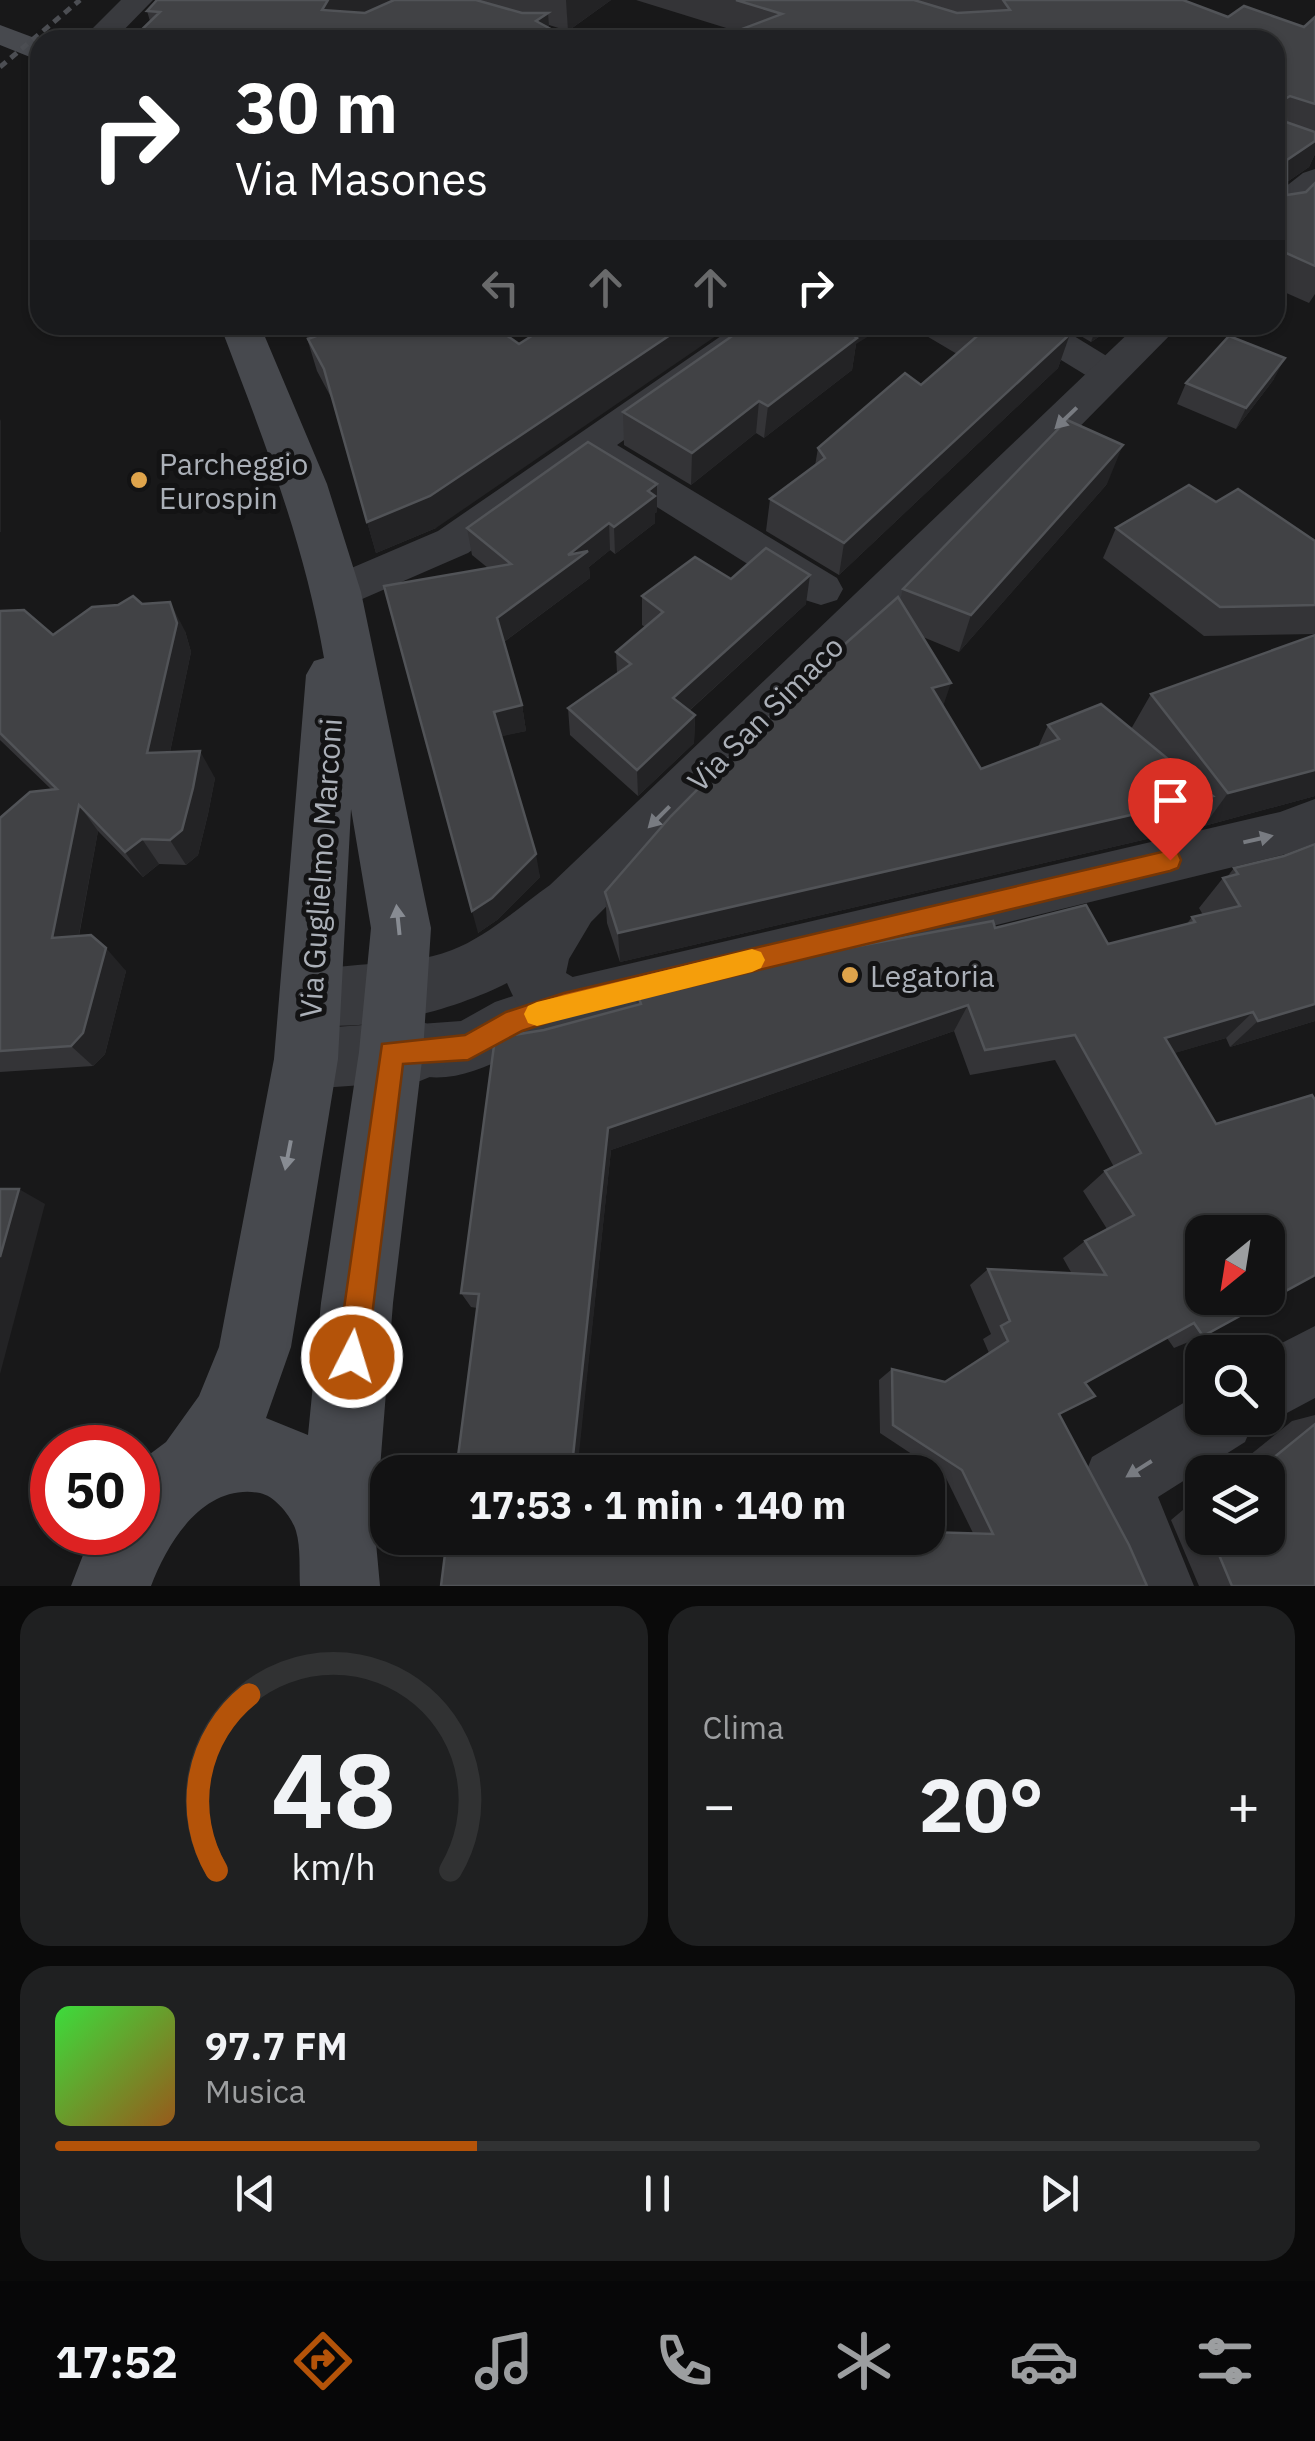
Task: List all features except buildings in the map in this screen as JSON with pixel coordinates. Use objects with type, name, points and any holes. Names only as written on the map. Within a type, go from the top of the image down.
[{"type":"main road","name":"Via Guglielmo Marconi","points":[[244,335],[304,484],[338,592],[401,928],[402,1032]]},
{"type":"main road","name":"Via Guglielmo Marconi","points":[[309,1028],[338,592]]},
{"type":"main road","points":[[194,1468],[227,1420],[255,1347],[309,1028]]},
{"type":"main road","points":[[339,1557],[357,1304],[402,1032]]},
{"type":"main road","points":[[160,1496],[194,1468],[224,1456],[254,1453],[282,1458],[306,1474],[326,1497],[339,1557]]},
{"type":"main road","points":[[111,1586],[123,1555]]},
{"type":"street","points":[[106,30],[138,0]]},
{"type":"street","points":[[1285,200],[1313,162]]},
{"type":"street","points":[[338,592],[452,542],[747,335]]},
{"type":"street","points":[[1046,335],[1110,374]]},
{"type":"street","name":"Via San Simaco","points":[[402,1032],[572,903],[1150,335]]},
{"type":"street","points":[[589,446],[821,589]]},
{"type":"street","points":[[402,1032],[468,1048],[516,1020],[564,1005],[1286,832],[1315,820]]},
{"type":"street","points":[[564,1005],[542,992],[535,977],[540,956],[572,903]]},
{"type":"street","name":"Via Guglielmo Marconi","points":[[309,1028],[402,1032]]},
{"type":"street","points":[[1285,1379],[1315,1360]]},
{"type":"street","points":[[1157,1586],[1117,1482],[1194,1435]]},
{"type":"railway","points":[[44,30],[80,0]]},
{"type":"railway","points":[[0,67],[30,42]]},
{"type":"slow traffic","points":[[537,1014],[752,960]]},
{"type":"place","name":"Parcheggio Eurospin","points":[[139,480]]},
{"type":"place","name":"Legatoria","points":[[850,975]]},
{"type":"route","points":[[352,1357],[391,1052],[468,1048],[516,1020],[564,1005],[1170,860]]}]
